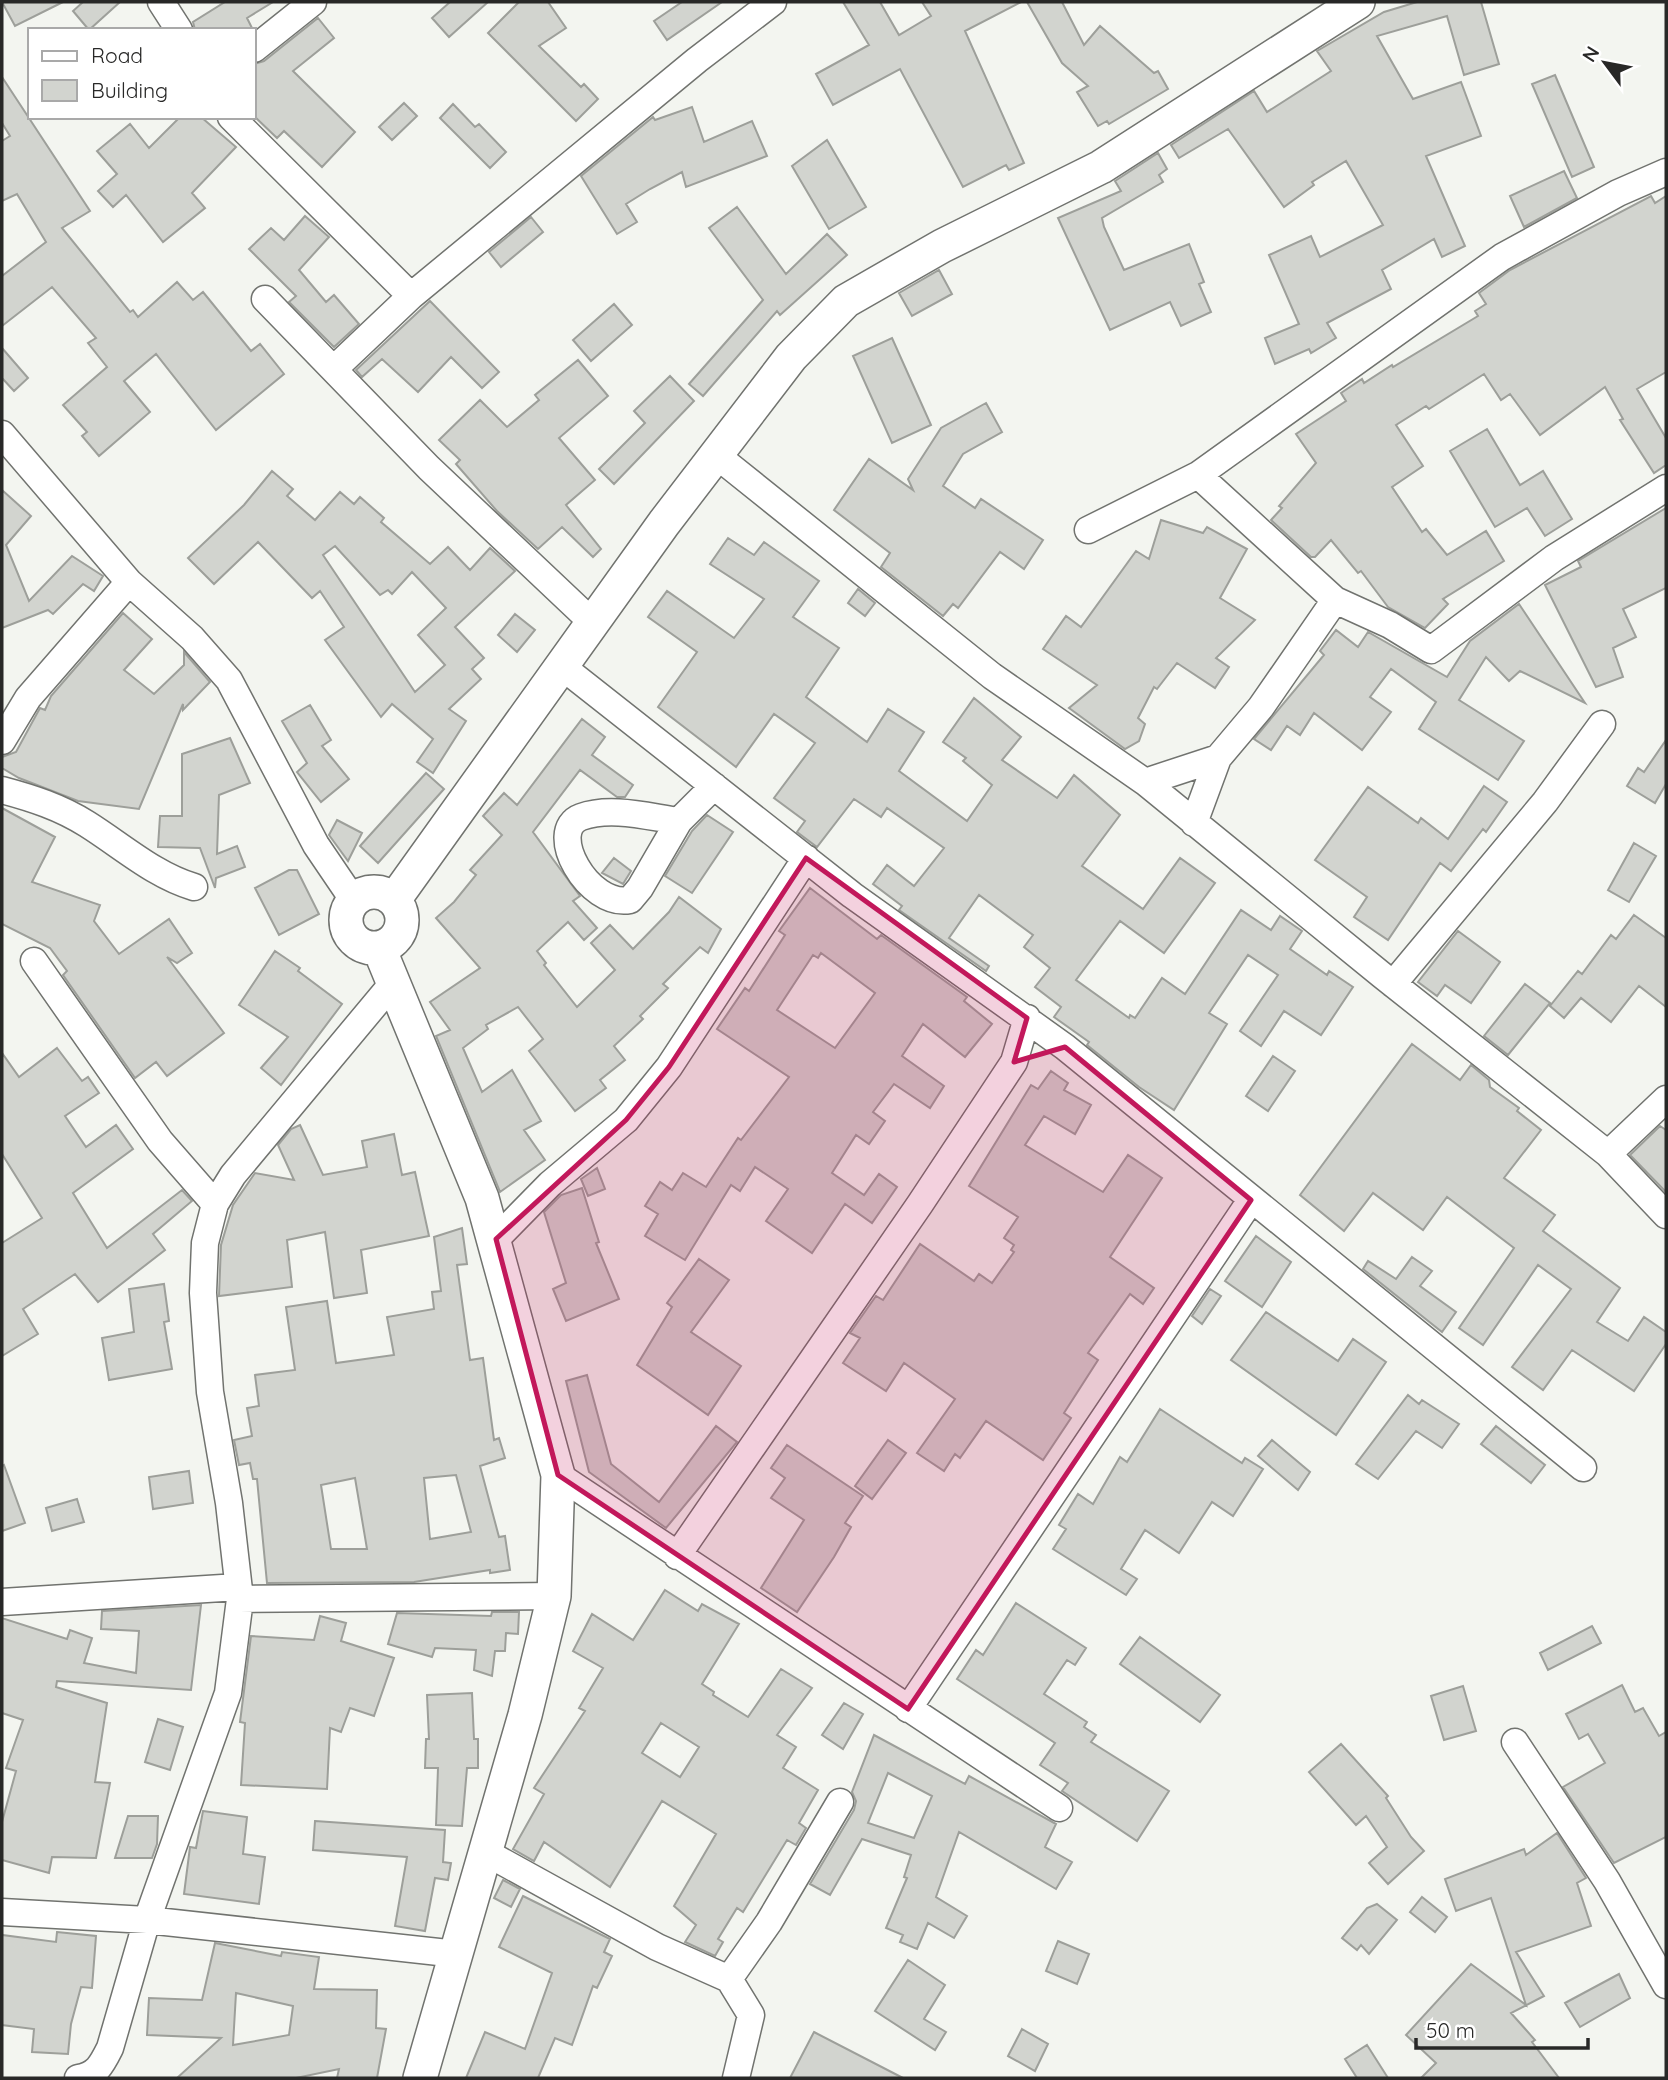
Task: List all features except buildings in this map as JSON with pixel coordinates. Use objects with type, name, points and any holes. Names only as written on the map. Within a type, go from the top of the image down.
[{"type":"street","points":[[161,2],[178,28]]},
{"type":"street","points":[[256,47],[313,2]]},
{"type":"street","points":[[334,369],[411,296],[697,60],[773,2]]},
{"type":"street","points":[[394,900],[560,665],[716,455],[791,357],[845,301],[942,246],[1101,167],[1355,2]]},
{"type":"street","points":[[233,119],[411,296]]},
{"type":"street","points":[[1088,530],[1198,475],[1502,257],[1618,193],[1666,172]]},
{"type":"street","points":[[265,299],[429,468],[592,622]]},
{"type":"street","points":[[2,434],[129,582],[199,645],[229,680],[316,845],[354,901]]},
{"type":"street","points":[[716,455],[992,676],[1145,782],[1393,984],[1608,1154],[1666,1215]]},
{"type":"street","points":[[1198,475],[1335,600],[1390,625],[1426,649],[1436,649],[1554,558],[1666,488]]},
{"type":"street","points":[[2,741],[28,698],[129,582]]},
{"type":"street","points":[[1194,823],[1218,758],[1261,707],[1335,600]]},
{"type":"street","points":[[560,665],[852,895],[1065,1047],[1583,1468]]},
{"type":"street","points":[[1393,984],[1545,802],[1602,724]]},
{"type":"street","points":[[1145,782],[1218,758]]},
{"type":"street","points":[[679,821],[714,786]]},
{"type":"street","points":[[2,790],[52,805],[85,822],[162,874],[194,887]]},
{"type":"street","points":[[496,1239],[550,1184],[626,1120],[669,1068],[806,858]]},
{"type":"street","points":[[374,892],[394,900],[401,910],[403,923],[399,934],[390,944],[367,948],[349,934],[348,911],[354,901],[374,892]]},
{"type":"street","points":[[379,948],[482,1198],[496,1239],[558,1475],[554,1596],[525,1715],[420,2078]]},
{"type":"street","points":[[34,961],[160,1141],[215,1204]]},
{"type":"street","points":[[78,2078],[89,2076],[100,2067],[110,2048],[147,1920],[228,1693],[239,1593],[229,1503],[209,1392],[203,1293],[205,1243],[215,1204],[233,1175],[393,983]]},
{"type":"street","points":[[677,1556],[912,1216],[1014,1062],[1027,1018]]},
{"type":"street","points":[[1014,1062],[1065,1047]]},
{"type":"street","points":[[1608,1154],[1666,1099]]},
{"type":"street","points":[[908,1709],[1251,1200]]},
{"type":"street","points":[[558,1475],[1059,1808]]},
{"type":"street","points":[[2,1602],[239,1593],[554,1596]]},
{"type":"street","points":[[1515,1742],[1607,1881],[1666,1986]]},
{"type":"street","points":[[729,1979],[769,1922],[840,1802]]},
{"type":"street","points":[[485,1852],[657,1947],[729,1979],[751,2015],[736,2078]]},
{"type":"street","points":[[2,1912],[147,1920],[457,1954]]},
{"type":"highlighted area","points":[[806,858],[1027,1018],[1014,1062],[1065,1047],[1251,1200],[908,1709],[558,1475],[496,1239],[626,1120],[669,1067]]}]
